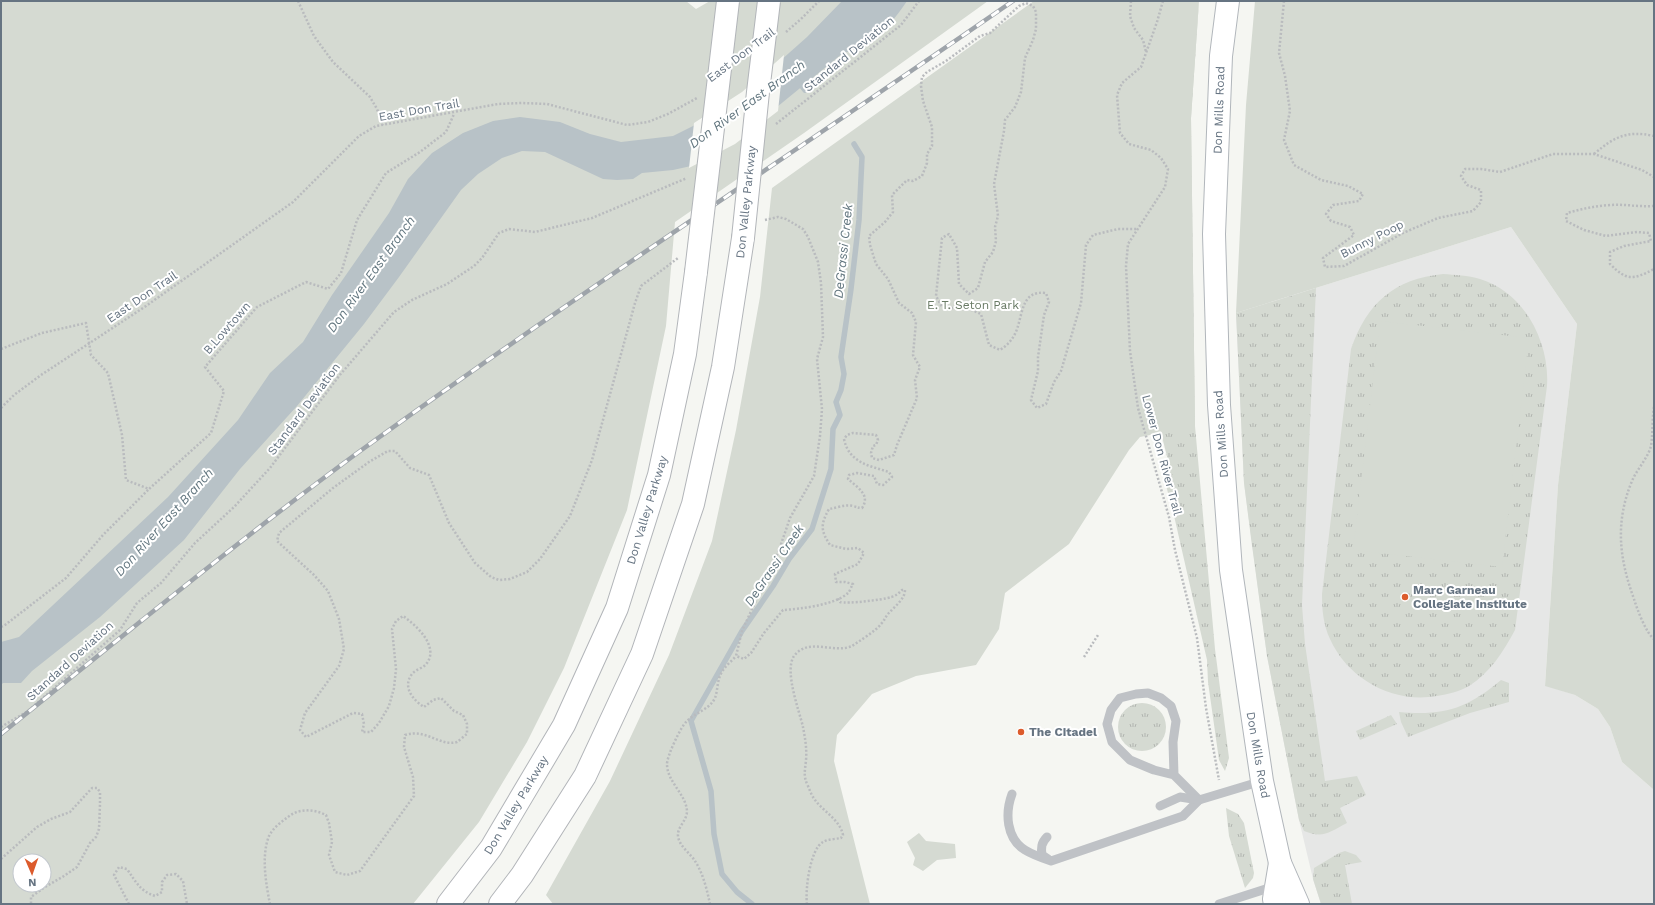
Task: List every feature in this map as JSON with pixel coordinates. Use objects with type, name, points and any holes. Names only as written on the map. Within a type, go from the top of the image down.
[{"type":"main road","name":"Don Valley Parkway","points":[[448,904],[491,848],[564,725],[617,608],[659,475],[685,354],[728,1]]},
{"type":"main road","name":"Don Valley Parkway","points":[[500,904],[522,875],[585,776],[642,654],[693,504],[723,367],[743,238],[769,1]]},
{"type":"main road","name":"Don Mills Road","points":[[1228,1],[1222,56],[1214,234],[1219,405],[1230,570],[1262,781],[1280,863],[1298,904]]},
{"type":"main road","name":"Don Mills Road","points":[[1276,895],[1280,863]]},
{"type":"lane","points":[[1174,775],[1173,742],[1176,721],[1171,706],[1161,698],[1148,693],[1120,698],[1111,710],[1107,724],[1112,742],[1130,760],[1154,770],[1174,775],[1199,800]]},
{"type":"lane","points":[[1160,806],[1180,797],[1199,800],[1262,781]]},
{"type":"lane","points":[[1012,794],[1008,803],[1007,816],[1009,829],[1015,842],[1024,850],[1051,861],[1183,816],[1199,800]]},
{"type":"lane","points":[[1047,837],[1042,843],[1042,855],[1051,861]]},
{"type":"lane","points":[[1219,904],[1276,895]]},
{"type":"path","points":[[298,1],[314,36],[333,62],[370,97],[377,109],[383,125]]},
{"type":"path","name":"East Don Trail","points":[[783,34],[820,1]]},
{"type":"path","name":"Standard Deviation","points":[[786,115],[901,25],[919,1]]},
{"type":"path","points":[[1131,1],[1130,16],[1134,28],[1143,40],[1146,52]]},
{"type":"path","name":"Lower Don River Trail","points":[[1163,1],[1141,67],[1122,83],[1117,95],[1120,134],[1129,144],[1151,150],[1161,158],[1168,169],[1165,187],[1128,244],[1126,266],[1130,351],[1138,408],[1169,517],[1175,550],[1197,638],[1206,708],[1221,793]]},
{"type":"path","name":"Bunny Poop","points":[[1284,1],[1279,53],[1285,76],[1290,111],[1284,140],[1294,165],[1321,180],[1348,186],[1363,194],[1359,201],[1333,205],[1326,214],[1331,221],[1350,228],[1354,235],[1324,258],[1325,267],[1344,266],[1403,233],[1438,218],[1473,211],[1481,202],[1481,190],[1467,185],[1461,176],[1465,169],[1481,169],[1500,172],[1554,154],[1594,154],[1642,170],[1654,177]]},
{"type":"path","name":"East Don Trail","points":[[1,408],[14,395],[41,375],[146,306],[294,202],[359,136],[376,126],[498,104],[522,103],[547,104],[627,125],[648,122],[668,114],[702,95]]},
{"type":"path","name":"B.Lowtown","points":[[149,489],[211,433],[224,391],[205,367],[257,307],[306,282],[328,289],[341,273],[357,220],[386,173],[420,152],[446,132],[454,113]]},
{"type":"path","points":[[1594,154],[1609,141],[1624,135],[1646,134],[1654,136]]},
{"type":"path","name":"Standard Deviation","points":[[1,727],[28,711],[120,630],[137,603],[161,583],[195,543],[234,507],[270,468],[339,376],[394,312],[412,300],[447,284],[474,266],[482,258],[499,234],[509,229],[535,232],[592,218],[668,185]]},
{"type":"path","points":[[1654,206],[1639,207],[1611,205],[1585,208],[1567,213],[1566,221],[1584,230],[1606,236],[1637,232],[1649,233],[1651,241],[1624,246],[1610,252],[1610,264],[1621,276],[1638,277],[1654,269]]},
{"type":"path","points":[[1,349],[42,334],[86,323],[91,355],[108,373],[122,434],[126,480],[149,489],[103,535],[66,578],[1,627]]},
{"type":"path","points":[[1654,406],[1650,447],[1634,477],[1625,499],[1621,528],[1621,547],[1626,579],[1636,606],[1654,639]]},
{"type":"path","points":[[807,904],[806,893],[809,872],[816,849],[823,842],[842,838],[843,835],[839,824],[815,800],[807,785],[804,772],[806,761],[806,743],[791,678],[790,667],[793,657],[799,650],[813,647],[840,648],[852,646],[881,624],[886,616],[902,599],[905,590],[902,590],[897,595],[890,598],[842,603],[838,598]]},
{"type":"path","points":[[1084,657],[1098,635]]},
{"type":"path","points":[[710,904],[707,890],[696,862],[684,849],[678,836],[679,829],[686,819],[687,810],[683,798],[670,776],[667,765],[671,750],[686,721],[708,708],[715,698],[722,672],[736,656]]},
{"type":"path","points":[[1,859],[38,827],[51,819],[70,812],[92,788],[97,788],[100,792],[98,829],[96,837],[90,843],[77,867],[31,898],[31,904]]},
{"type":"path","points":[[129,904],[114,875],[119,867],[127,869],[146,893],[155,896],[162,892],[162,882],[167,875],[176,874],[183,881],[187,904]]},
{"type":"shaded area","name":"Marc Garneau Collegiate Institute","points":[[1511,227],[1577,324],[1558,485],[1545,685],[1575,695],[1598,709],[1610,727],[1622,762],[1654,790],[1654,904],[1321,904],[1313,879],[1299,820],[1267,656],[1244,483],[1236,313]]},
{"type":"green space","points":[[1,1],[686,1],[696,9],[710,1],[988,1],[804,133],[675,222],[666,326],[627,510],[564,668],[527,742],[479,822],[413,904],[1,904]]},
{"type":"green space","name":"E. T. Seton Park","points":[[1034,1],[1199,1],[1191,118],[1195,426],[1140,437],[1129,450],[1069,544],[1005,593],[999,629],[976,665],[916,676],[872,694],[837,735],[834,761],[870,904],[553,904],[546,895],[610,781],[669,655],[712,541],[736,430],[760,297],[772,188]]},
{"type":"green space","points":[[1199,1],[1191,118],[1195,426],[1215,649],[1229,758],[1225,771],[1219,760],[1208,682],[1207,660],[1160,462],[1168,460],[1161,433],[1158,433]]},
{"type":"green space","points":[[1255,1],[1654,1],[1654,790],[1622,762],[1610,727],[1598,709],[1575,695],[1545,686],[1558,485],[1577,324],[1511,227],[1236,313],[1246,105]]},
{"type":"green space","points":[[1443,274],[1462,275],[1480,279],[1496,286],[1509,295],[1521,307],[1539,336],[1547,369],[1547,386],[1515,630],[1506,646],[1490,668],[1477,681],[1469,686],[1437,696],[1404,696],[1374,686],[1360,677],[1348,666],[1338,653],[1326,628],[1323,616],[1322,594],[1351,349],[1365,319],[1374,306],[1385,296],[1410,281]]},
{"type":"green space","points":[[1316,288],[1302,605],[1305,644],[1325,781],[1357,776],[1366,795],[1340,808],[1347,823],[1331,832],[1322,834],[1304,831],[1299,820],[1267,656],[1244,483],[1236,313]]},
{"type":"green space","points":[[1380,321],[1529,338],[1502,567],[1353,550]]},
{"type":"green space","points":[[1501,680],[1509,683],[1509,702],[1470,713],[1408,737],[1401,722],[1399,712],[1429,713],[1454,708],[1477,698]]},
{"type":"green space","points":[[1137,703],[1147,703],[1159,710],[1166,722],[1166,732],[1159,744],[1147,751],[1137,751],[1129,747],[1122,740],[1118,732],[1118,722],[1122,714],[1129,707]]},
{"type":"green space","points":[[1391,715],[1397,724],[1360,740],[1356,731]]},
{"type":"green space","points":[[1226,808],[1238,814],[1244,823],[1254,873],[1253,878],[1245,888],[1229,836]]},
{"type":"green space","points":[[919,833],[926,841],[955,844],[956,858],[937,860],[923,871],[913,865],[915,858],[907,842]]},
{"type":"green space","points":[[1345,851],[1356,855],[1362,862],[1345,865],[1352,904],[1321,904],[1313,879],[1314,868]]},
{"type":"water","name":"Don River East Branch","points":[[842,1],[907,1],[888,26],[872,40],[863,46],[843,53],[734,142],[691,166],[673,170],[642,173],[633,179],[603,179],[545,152],[522,151],[502,158],[478,174],[461,190],[364,324],[297,406],[240,469],[184,540],[100,617],[32,671],[21,683],[3,683],[1,685],[1,642],[19,637],[168,497],[238,420],[270,373],[303,342],[332,295],[389,213],[408,179],[432,153],[463,133],[493,121],[520,117],[560,122],[590,134],[621,142],[673,136],[693,126],[743,94],[807,37]]},
{"type":"pier","points":[[784,55],[778,111],[735,144],[689,168],[694,123],[742,92]]},
{"type":"waterway","name":"DeGrassi Creek","points":[[798,81],[805,90]]},
{"type":"waterway","name":"DeGrassi Creek","points":[[752,904],[737,892],[722,874],[714,834],[711,791],[691,721],[742,631],[773,586],[789,559],[812,529],[831,469],[833,429],[840,415],[836,402],[841,390],[844,374],[841,357],[859,220],[862,157],[854,144]]},
{"type":"railway","points":[[1,734],[221,557],[356,454],[601,282],[1013,1]]},
{"type":"place","name":"Marc Garneau Collegiate Institute","points":[[1405,597]]},
{"type":"place","name":"The Citadel","points":[[1021,732]]}]
